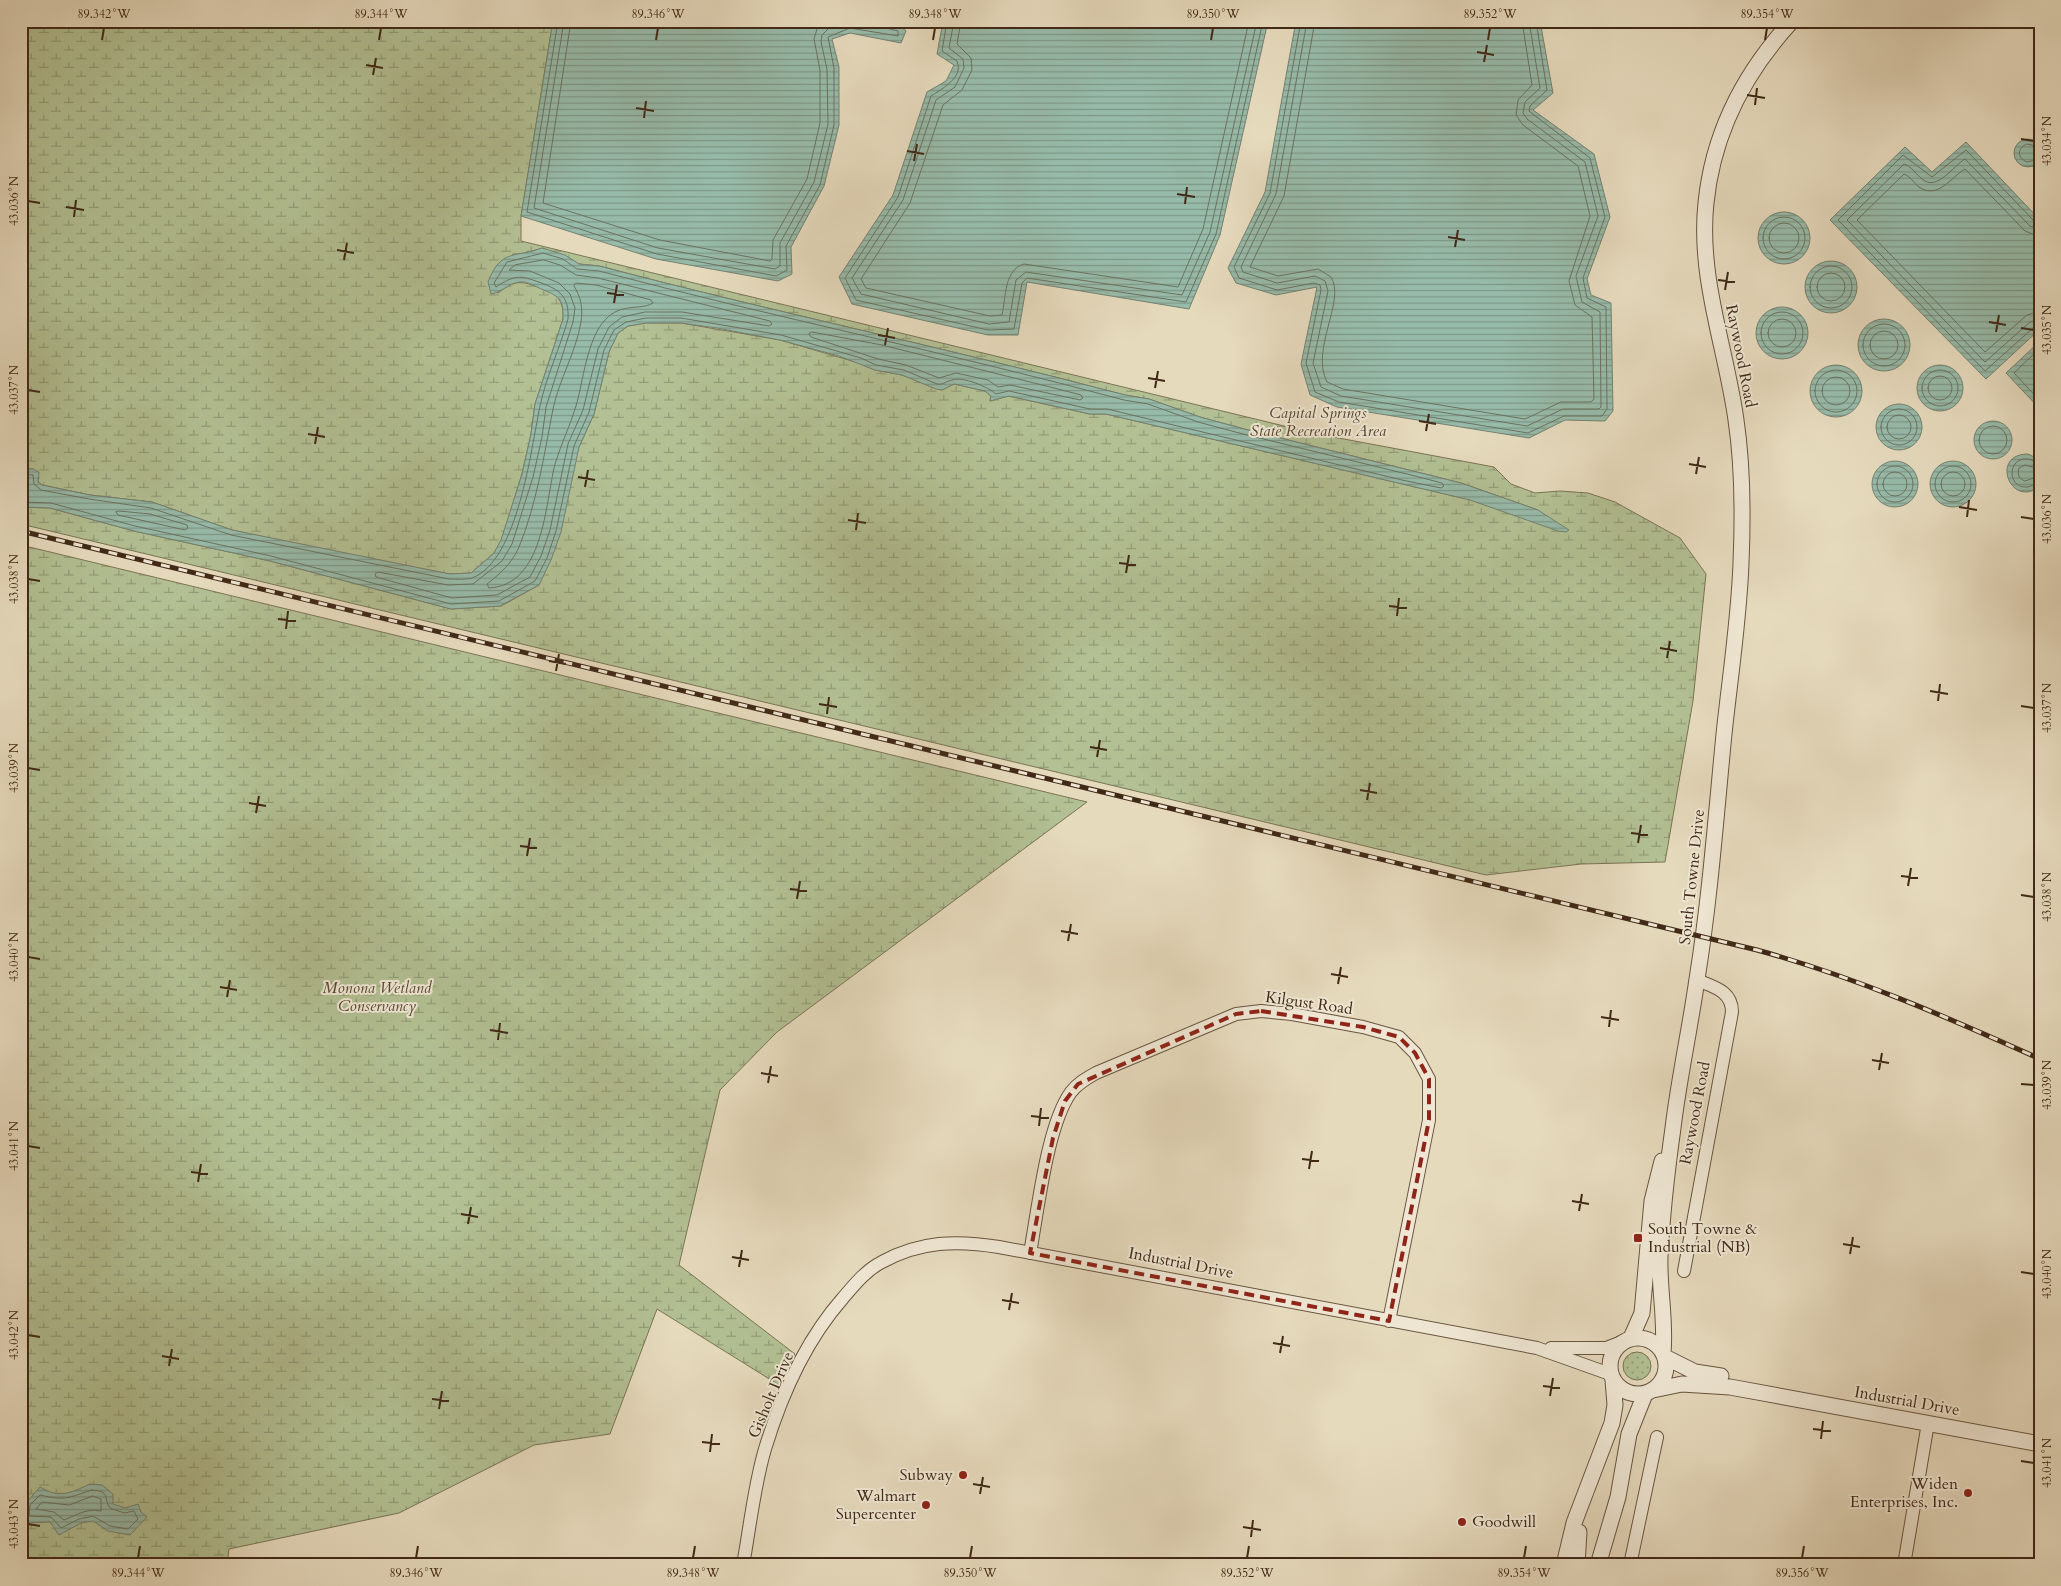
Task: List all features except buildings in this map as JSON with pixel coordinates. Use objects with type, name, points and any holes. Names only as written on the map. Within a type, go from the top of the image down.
[{"type":"street","name":"Raywood Road","points":[[1734,631],[1741,564],[1742,472],[1736,419],[1708,277],[1705,205],[1711,164],[1736,97],[1770,45],[1792,21]]},
{"type":"street","name":"South Towne Drive","points":[[1664,1355],[1660,1259],[1673,1125],[1697,980],[1709,888],[1734,631]]},
{"type":"street","name":"Raywood Road","points":[[1684,1271],[1732,1012],[1730,997],[1724,991],[1697,980]]},
{"type":"street","name":"Kilgust Road","points":[[1030,1253],[1053,1138],[1065,1101],[1078,1084],[1096,1073],[1236,1014],[1261,1011],[1292,1014],[1363,1027],[1399,1037],[1415,1053],[1429,1078],[1429,1120],[1389,1321]]},
{"type":"street","name":"South Towne Drive","points":[[1628,1340],[1642,1313],[1652,1201],[1673,1125]]},
{"type":"street","name":"Industrial Drive","points":[[837,1305],[860,1278],[880,1263],[920,1246],[945,1242],[968,1242],[1537,1348],[1606,1348],[1628,1340]]},
{"type":"street","name":"Gisholt Drive","points":[[743,1565],[765,1450],[779,1411],[819,1328],[837,1305]]},
{"type":"street","points":[[1564,1565],[1579,1508],[1612,1423],[1615,1405],[1610,1358],[1618,1345],[1628,1340],[1648,1340],[1655,1344],[1664,1355],[1666,1372],[1663,1379],[1649,1392],[1629,1434],[1616,1505],[1598,1565]]},
{"type":"street","name":"Industrial Drive","points":[[1537,1348],[1611,1377]]},
{"type":"street","name":"Industrial Drive","points":[[1664,1355],[1695,1372],[1748,1382],[1768,1394]]},
{"type":"street","points":[[1611,1377],[1626,1392],[1649,1392]]},
{"type":"street","name":"Industrial Drive","points":[[1649,1392],[1682,1384],[1705,1383],[1928,1422],[2040,1444]]},
{"type":"street","points":[[1904,1565],[1928,1422]]},
{"type":"street","points":[[1630,1565],[1657,1437]]},
{"type":"street","points":[[1577,1565],[1579,1508]]},
{"type":"highlighted area","points":[[1261,1011],[1363,1027],[1399,1037],[1415,1053],[1429,1079],[1429,1120],[1389,1321],[1030,1253],[1053,1138],[1065,1101],[1078,1084],[1236,1014]]},
{"type":"green space","points":[[21,21],[553,21],[521,216],[521,241],[1317,434],[1494,467],[1511,484],[1535,493],[1560,491],[1588,493],[1615,502],[1680,538],[1706,574],[1693,701],[1665,862],[1581,864],[1486,875],[21,524],[21,507],[50,508],[134,531],[270,561],[451,609],[501,606],[539,585],[579,447],[594,414],[609,352],[618,333],[628,326],[646,323],[681,323],[780,340],[859,363],[875,370],[902,375],[942,390],[954,384],[985,391],[991,396],[990,401],[1008,396],[1090,414],[1106,414],[1471,500],[1513,514],[1538,510],[1461,483],[1244,429],[1200,417],[1149,399],[1125,395],[599,266],[579,264],[543,248],[521,254],[513,254],[498,293],[514,283],[528,284],[547,290],[559,299],[563,319],[535,404],[531,434],[522,474],[502,540],[494,553],[471,573],[450,574],[351,556],[232,530],[152,502],[90,495],[42,485],[38,482],[39,477],[33,469],[21,469]]},
{"type":"green space","name":"Monona Wetland Conservancy","points":[[21,545],[1087,802],[777,1032],[720,1090],[679,1265],[795,1354],[779,1385],[657,1309],[610,1434],[534,1445],[399,1513],[229,1549],[227,1565],[21,1565]]},
{"type":"green space","points":[[1637,1352],[1647,1356],[1651,1366],[1647,1376],[1637,1380],[1627,1376],[1623,1366],[1627,1356]]},
{"type":"water","points":[[553,21],[878,21],[900,26],[906,31],[901,43],[850,33],[832,39],[839,67],[839,125],[824,186],[791,247],[792,274],[778,281],[656,259],[521,216]]},
{"type":"water","points":[[943,21],[1268,21],[1220,235],[1189,309],[1027,282],[1018,335],[988,335],[852,304],[839,277],[893,195],[927,92],[946,81],[954,65],[937,54]]},
{"type":"water","points":[[1296,21],[1540,21],[1553,93],[1533,110],[1594,154],[1610,217],[1587,279],[1591,295],[1611,303],[1613,411],[1605,421],[1565,420],[1529,438],[1337,407],[1310,395],[1301,364],[1317,287],[1276,295],[1236,283],[1228,268],[1265,192]]},
{"type":"water","points":[[2028,139],[2038,143],[2042,153],[2038,163],[2028,167],[2018,163],[2014,153],[2018,143]]},
{"type":"water","points":[[1966,142],[2040,220],[2040,329],[1986,379],[1830,220],[1905,147],[1932,172]]},
{"type":"water","points":[[1784,212],[1794,214],[1802,220],[1808,228],[1810,238],[1808,248],[1802,256],[1794,262],[1784,264],[1774,262],[1766,256],[1760,248],[1758,238],[1760,228],[1766,220],[1774,214]]},
{"type":"water","points":[[542,248],[565,255],[579,264],[599,266],[1125,395],[1149,399],[1200,417],[1244,429],[1461,483],[1538,510],[1569,530],[1566,532],[1558,531],[1470,500],[1106,414],[1090,414],[1009,396],[990,401],[991,396],[985,391],[954,384],[942,390],[936,389],[902,375],[875,370],[839,356],[780,340],[681,323],[646,323],[628,326],[618,333],[609,352],[594,414],[579,447],[561,532],[551,560],[539,585],[500,606],[451,609],[270,561],[134,531],[50,508],[21,507],[21,469],[33,469],[39,472],[38,482],[42,485],[90,495],[152,502],[232,530],[450,574],[471,573],[494,553],[501,540],[522,474],[531,434],[535,404],[563,319],[562,305],[558,297],[549,292],[522,282],[515,283],[491,294],[488,282],[493,271],[504,259]]},
{"type":"water","points":[[1831,261],[1841,263],[1849,269],[1855,277],[1857,287],[1855,297],[1849,305],[1841,311],[1831,313],[1821,311],[1813,305],[1807,297],[1805,287],[1807,277],[1813,269],[1821,263]]},
{"type":"water","points":[[1782,307],[1792,309],[1800,315],[1806,323],[1808,333],[1806,343],[1800,351],[1792,357],[1782,359],[1772,357],[1764,351],[1758,343],[1756,333],[1758,323],[1764,315],[1772,309]]},
{"type":"water","points":[[1884,319],[1894,321],[1902,327],[1908,335],[1910,345],[1908,355],[1902,363],[1894,369],[1884,371],[1874,369],[1866,363],[1860,355],[1858,345],[1860,335],[1866,327],[1874,321]]},
{"type":"water","points":[[2040,341],[2040,409],[2006,373]]},
{"type":"water","points":[[1836,365],[1846,367],[1854,373],[1860,381],[1862,391],[1860,401],[1854,409],[1846,415],[1836,417],[1826,415],[1818,409],[1812,401],[1810,391],[1812,381],[1818,373],[1826,367]]},
{"type":"water","points":[[1935,365],[1945,365],[1959,375],[1963,388],[1959,401],[1953,407],[1945,411],[1935,411],[1921,401],[1917,393],[1917,383],[1927,369]]},
{"type":"water","points":[[1894,404],[1904,404],[1918,414],[1922,427],[1918,440],[1912,446],[1904,450],[1894,450],[1880,440],[1876,432],[1876,422],[1886,408]]},
{"type":"water","points":[[1993,421],[2000,422],[2006,427],[2011,433],[2011,447],[2006,453],[2000,458],[1993,459],[1986,458],[1980,453],[1975,447],[1974,440],[1975,433],[1980,427],[1986,422]]},
{"type":"water","points":[[2028,454],[2040,460],[2040,486],[2030,492],[2020,491],[2013,486],[2008,479],[2007,470],[2009,462],[2016,456]]},
{"type":"water","points":[[1890,461],[1900,461],[1914,471],[1918,484],[1914,497],[1908,503],[1900,507],[1890,507],[1876,497],[1872,489],[1872,479],[1882,465]]},
{"type":"water","points":[[1948,461],[1958,461],[1972,471],[1976,484],[1972,497],[1966,503],[1958,507],[1948,507],[1934,497],[1930,489],[1930,479],[1940,465]]},
{"type":"water","points":[[90,1484],[102,1485],[113,1494],[113,1504],[125,1508],[138,1504],[141,1512],[147,1517],[130,1535],[108,1531],[93,1521],[81,1523],[59,1535],[50,1522],[25,1523],[26,1503],[40,1487],[59,1494],[77,1490]]},
{"type":"railway","points":[[21,531],[1757,950],[1865,985],[2040,1059]]},
{"type":"place","name":"South Towne & Industrial (NB)","points":[[1638,1238]]},
{"type":"place","name":"Subway","points":[[963,1475]]},
{"type":"place","name":"Widen Enterprises, Inc.","points":[[1968,1493]]},
{"type":"place","name":"Walmart Supercenter","points":[[926,1505]]},
{"type":"place","name":"Goodwill","points":[[1462,1522]]},
{"type":"park label","name":"Capital Springs State Recreation Area","points":[[1318,422]]}]
